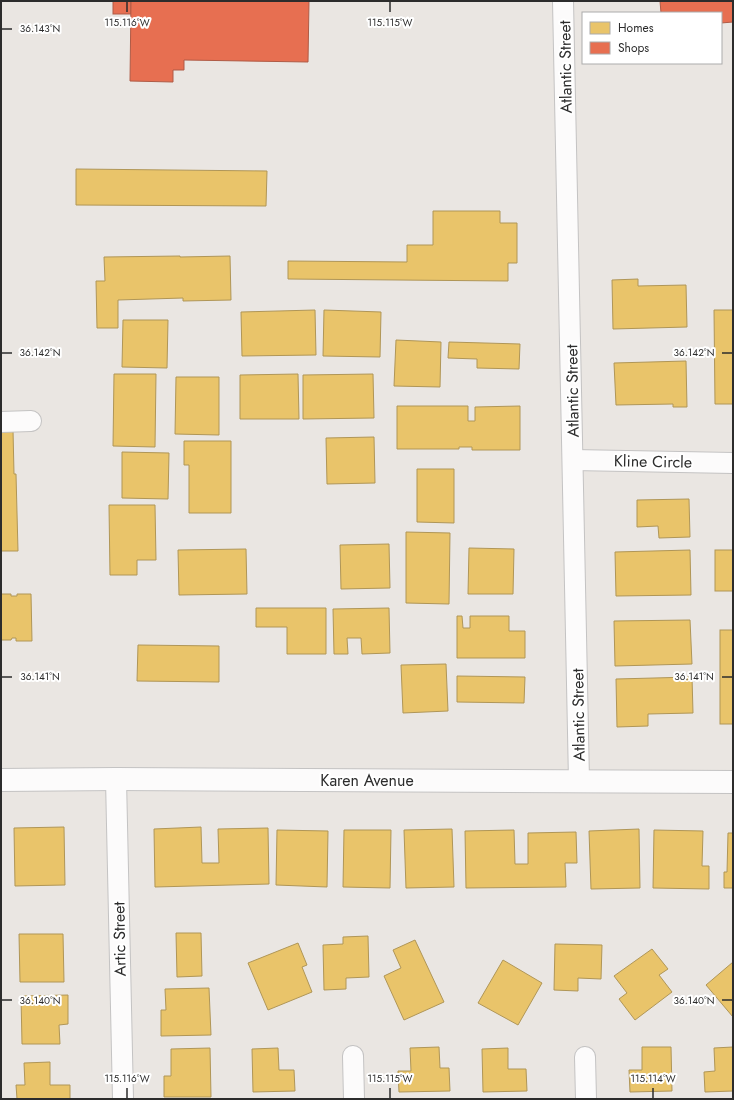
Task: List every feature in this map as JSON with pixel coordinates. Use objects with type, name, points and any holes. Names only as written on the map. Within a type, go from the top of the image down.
[{"type":"street","name":"Atlantic Street","points":[[563,1],[579,782]]},
{"type":"street","points":[[1,422],[31,421]]},
{"type":"street","name":"Kline Circle","points":[[573,460],[733,463]]},
{"type":"street","name":"Karen Avenue","points":[[1,780],[116,779],[733,782]]},
{"type":"street","name":"Artic Street","points":[[116,779],[123,1099]]},
{"type":"street","points":[[353,1056],[354,1099]]},
{"type":"street","points":[[585,1057],[586,1099]]},
{"type":"building: Homes","points":[[76,169],[267,171],[266,206],[76,205]]},
{"type":"building: Homes","points":[[433,211],[500,211],[500,223],[517,223],[517,263],[508,263],[508,281],[288,279],[288,261],[407,262],[407,245],[433,245]]},
{"type":"building: Homes","points":[[230,256],[231,300],[183,301],[183,298],[118,300],[118,328],[97,328],[96,281],[105,281],[104,257]]},
{"type":"building: Homes","points":[[638,279],[638,286],[686,285],[687,327],[613,329],[612,280]]},
{"type":"building: Homes","points":[[315,310],[316,355],[242,356],[241,312]]},
{"type":"building: Homes","points":[[324,310],[381,312],[380,357],[323,356]]},
{"type":"building: Homes","points":[[714,310],[733,310],[733,404],[715,404]]},
{"type":"building: Homes","points":[[123,320],[168,320],[167,368],[122,367]]},
{"type":"building: Homes","points":[[396,340],[441,342],[440,387],[394,386]]},
{"type":"building: Homes","points":[[449,342],[520,344],[519,369],[477,368],[477,359],[448,358]]},
{"type":"building: Homes","points":[[686,361],[687,407],[673,407],[673,404],[616,405],[614,363]]},
{"type":"building: Homes","points":[[114,374],[156,374],[155,447],[113,446]]},
{"type":"building: Homes","points":[[298,374],[299,419],[240,419],[240,375]]},
{"type":"building: Homes","points":[[373,374],[374,418],[303,419],[303,375]]},
{"type":"building: Homes","points":[[176,377],[219,377],[219,435],[175,434]]},
{"type":"building: Homes","points":[[397,406],[468,406],[468,421],[475,421],[475,407],[520,406],[520,450],[472,450],[472,447],[459,447],[459,449],[397,449]]},
{"type":"building: Homes","points":[[13,430],[18,551],[1,551],[1,431]]},
{"type":"building: Homes","points":[[374,437],[375,483],[327,484],[326,438]]},
{"type":"building: Homes","points":[[184,441],[231,441],[231,513],[189,513],[189,465],[184,465]]},
{"type":"building: Homes","points":[[122,452],[169,453],[168,499],[122,498]]},
{"type":"building: Homes","points":[[417,469],[454,469],[454,523],[417,522]]},
{"type":"building: Homes","points":[[689,499],[690,537],[659,538],[658,526],[637,527],[637,500]]},
{"type":"building: Homes","points":[[109,505],[155,505],[156,560],[137,560],[137,575],[110,575]]},
{"type":"building: Homes","points":[[406,532],[450,533],[449,604],[406,603]]},
{"type":"building: Homes","points":[[389,544],[390,588],[341,589],[340,545]]},
{"type":"building: Homes","points":[[469,548],[514,549],[513,594],[468,594]]},
{"type":"building: Homes","points":[[246,549],[247,594],[179,595],[178,550]]},
{"type":"building: Homes","points":[[690,550],[691,595],[616,596],[615,552]]},
{"type":"building: Homes","points":[[715,550],[733,550],[733,591],[715,591]]},
{"type":"building: Homes","points":[[1,594],[11,594],[11,596],[17,596],[17,594],[31,594],[32,641],[16,641],[16,638],[12,638],[11,640],[1,640]]},
{"type":"building: Homes","points":[[256,608],[326,608],[326,654],[287,654],[287,627],[256,627]]},
{"type":"building: Homes","points":[[389,608],[390,653],[362,654],[361,638],[347,638],[348,654],[334,654],[333,609]]},
{"type":"building: Homes","points":[[457,616],[462,616],[463,628],[470,628],[470,616],[509,616],[509,631],[525,631],[525,658],[457,658]]},
{"type":"building: Homes","points":[[690,620],[692,664],[615,666],[614,621]]},
{"type":"building: Homes","points":[[720,630],[733,630],[733,724],[720,724]]},
{"type":"building: Homes","points":[[138,645],[219,646],[219,682],[137,681]]},
{"type":"building: Homes","points":[[446,664],[448,711],[403,713],[401,665]]},
{"type":"building: Homes","points":[[457,676],[525,677],[524,703],[457,702]]},
{"type":"building: Homes","points":[[692,677],[693,713],[648,714],[648,726],[617,727],[616,679]]},
{"type":"building: Homes","points":[[64,827],[65,885],[15,886],[14,828]]},
{"type":"building: Homes","points":[[201,827],[202,863],[219,863],[218,829],[268,828],[269,884],[155,887],[154,829]]},
{"type":"building: Homes","points":[[452,829],[454,887],[406,888],[404,830]]},
{"type":"building: Homes","points":[[639,829],[640,888],[591,889],[589,831]]},
{"type":"building: Homes","points":[[277,830],[328,831],[327,887],[276,885]]},
{"type":"building: Homes","points":[[344,830],[391,830],[390,888],[343,887]]},
{"type":"building: Homes","points":[[514,830],[515,864],[528,864],[528,833],[576,832],[577,863],[565,863],[566,887],[466,888],[465,831]]},
{"type":"building: Homes","points":[[654,830],[703,831],[702,866],[709,866],[709,889],[653,888]]},
{"type":"building: Homes","points":[[728,833],[733,833],[733,888],[724,888],[724,872],[727,872]]},
{"type":"building: Homes","points":[[176,933],[201,933],[202,976],[177,977]]},
{"type":"building: Homes","points":[[19,934],[63,934],[64,982],[20,982]]},
{"type":"building: Homes","points":[[368,936],[369,977],[346,978],[346,989],[324,990],[323,945],[343,944],[343,937]]},
{"type":"building: Homes","points":[[415,940],[444,1002],[404,1020],[384,976],[401,968],[393,950]]},
{"type":"building: Homes","points":[[298,943],[307,965],[302,967],[312,992],[268,1010],[248,963]]},
{"type":"building: Homes","points":[[555,944],[602,945],[601,979],[578,978],[578,991],[554,990]]},
{"type":"building: Homes","points":[[652,949],[668,969],[659,975],[672,992],[635,1020],[619,999],[627,993],[614,976]]},
{"type":"building: Homes","points":[[503,960],[542,983],[518,1025],[478,1003]]},
{"type":"building: Homes","points":[[733,962],[733,1017],[706,985]]},
{"type":"building: Homes","points":[[209,988],[211,1035],[161,1036],[161,1010],[166,1010],[165,989]]},
{"type":"building: Homes","points":[[68,995],[68,1024],[59,1025],[60,1044],[22,1044],[21,996]]},
{"type":"building: Homes","points":[[439,1047],[440,1068],[449,1068],[450,1091],[399,1092],[398,1071],[411,1071],[410,1048]]},
{"type":"building: Homes","points":[[642,1047],[671,1047],[672,1091],[630,1092],[629,1070],[642,1070]]},
{"type":"building: Homes","points":[[733,1047],[733,1091],[705,1092],[704,1072],[715,1071],[714,1048]]},
{"type":"building: Homes","points":[[210,1048],[211,1097],[164,1097],[164,1076],[171,1076],[171,1049]]},
{"type":"building: Homes","points":[[278,1048],[279,1070],[294,1070],[295,1091],[253,1092],[252,1049]]},
{"type":"building: Homes","points":[[508,1048],[508,1069],[526,1069],[527,1091],[483,1092],[482,1049]]},
{"type":"building: Homes","points":[[50,1062],[50,1085],[70,1085],[70,1099],[17,1099],[16,1085],[25,1085],[24,1063]]},
{"type":"building: Shops","points":[[113,1],[131,1],[131,14],[113,14]]},
{"type":"building: Shops","points":[[131,1],[309,1],[308,62],[184,60],[184,70],[173,70],[173,82],[130,81]]},
{"type":"building: Shops","points":[[660,1],[733,1],[733,22],[722,23],[722,12],[661,12]]}]
